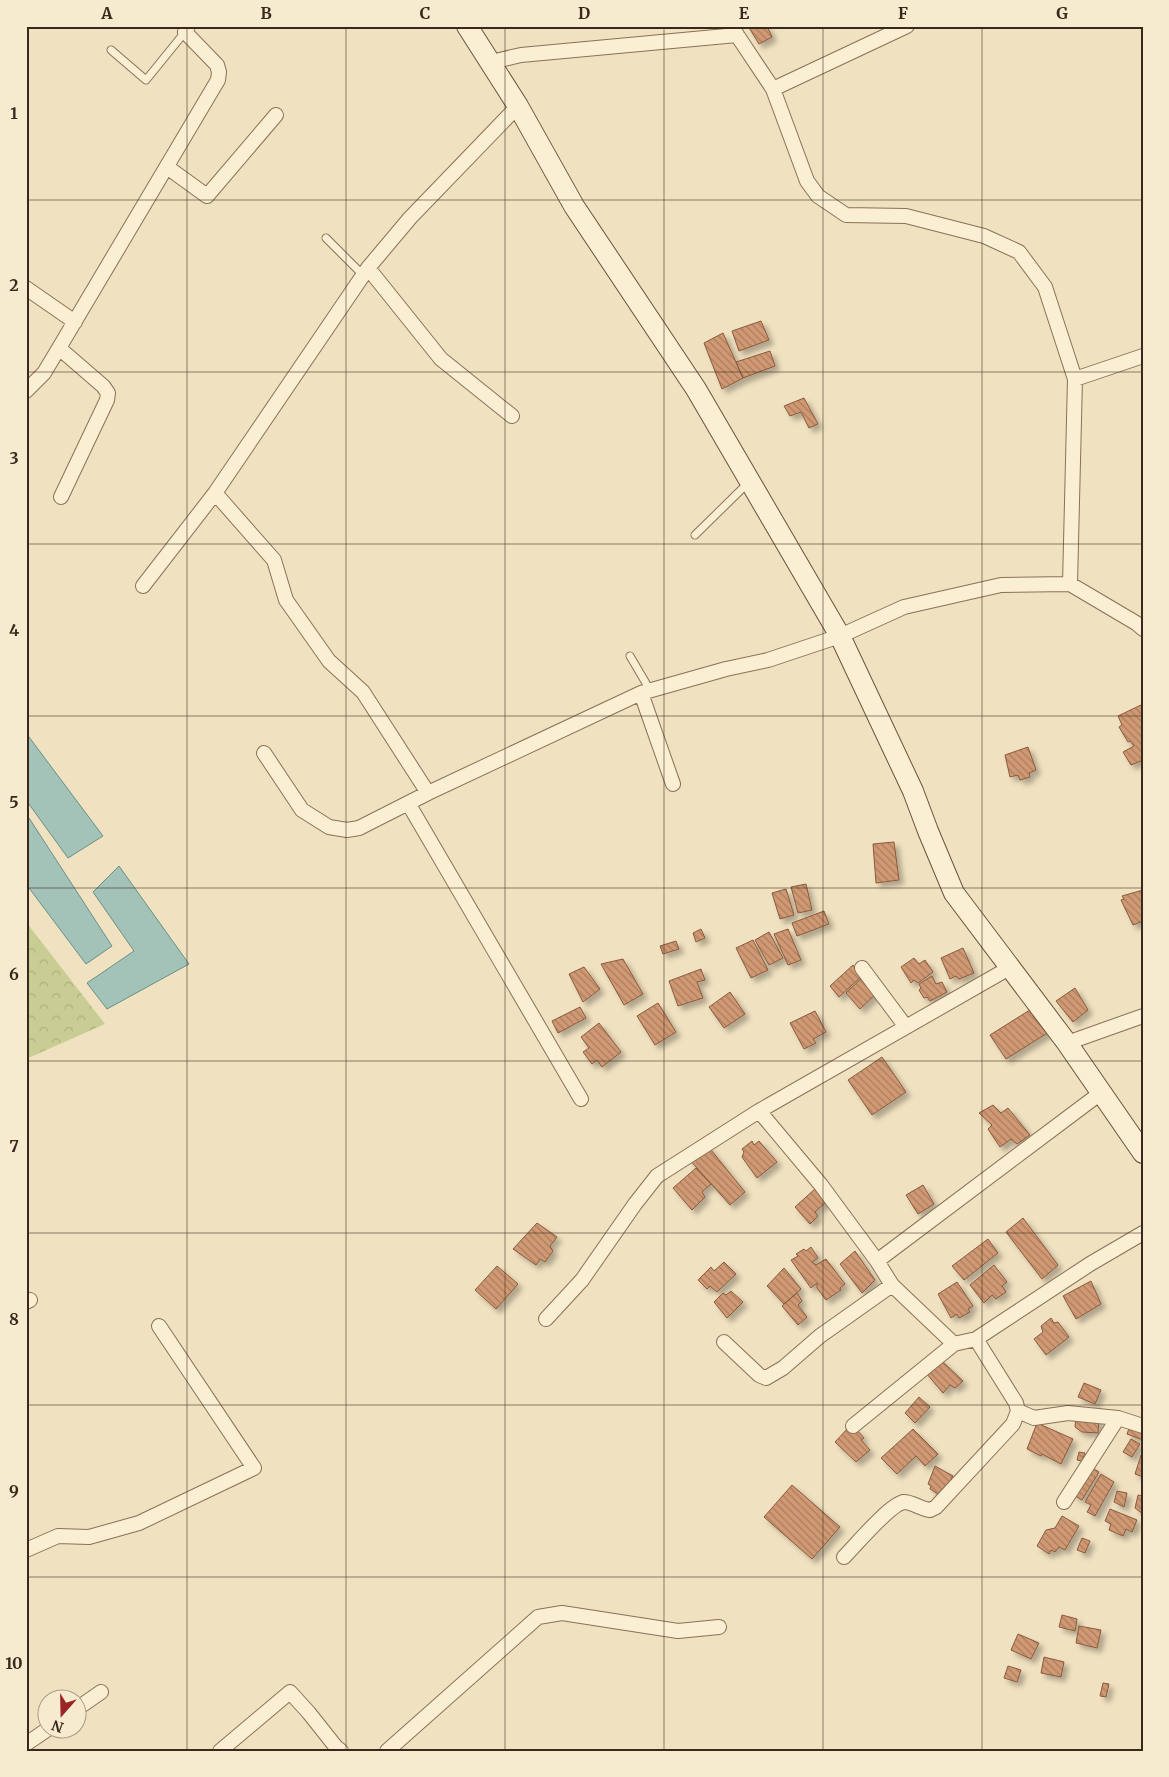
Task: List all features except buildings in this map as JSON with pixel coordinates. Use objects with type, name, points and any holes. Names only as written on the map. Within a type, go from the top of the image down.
[{"type":"street","points":[[467,26],[518,106],[574,206],[696,389],[840,636],[913,791],[954,893],[1067,1043],[1143,1153]]},
{"type":"street","points":[[773,89],[907,26]]},
{"type":"street","points":[[26,391],[44,373],[218,80],[219,72],[216,65],[186,29]]},
{"type":"street","points":[[491,62],[521,55],[734,31],[773,89],[807,181],[818,196],[846,215],[906,216],[984,236],[1019,252],[1045,288],[1075,379],[1070,584]]},
{"type":"street","points":[[143,586],[214,493],[366,272],[410,218],[518,106]]},
{"type":"street","points":[[166,167],[207,196],[276,115]]},
{"type":"street","points":[[366,272],[441,359],[512,416]]},
{"type":"street","points":[[26,288],[75,322]]},
{"type":"street","points":[[59,348],[103,386],[108,393],[108,400],[61,497]]},
{"type":"street","points":[[1075,379],[1143,356]]},
{"type":"street","points":[[214,493],[274,560],[286,600],[329,661],[363,692],[428,793]]},
{"type":"street","points":[[264,753],[302,810],[329,827],[346,830],[359,828],[428,793],[646,692],[726,669],[768,660],[840,636],[904,607],[1000,585],[1070,584],[1140,624]]},
{"type":"street","points":[[646,692],[673,784]]},
{"type":"street","points":[[408,803],[581,1100]]},
{"type":"street","points":[[546,1320],[582,1280],[634,1204],[657,1176],[759,1111],[1011,967]]},
{"type":"street","points":[[862,968],[906,1027]]},
{"type":"street","points":[[1067,1043],[1143,1016]]},
{"type":"street","points":[[877,1261],[1102,1092]]},
{"type":"street","points":[[759,1111],[821,1185],[877,1261],[892,1285],[954,1344]]},
{"type":"street","points":[[853,1426],[954,1344],[976,1339],[1090,1264],[1143,1232]]},
{"type":"street","points":[[724,1342],[759,1374],[766,1378],[783,1368],[820,1336],[892,1285]]},
{"type":"street","points":[[26,1550],[58,1536],[89,1537],[139,1523],[254,1468],[159,1326]]},
{"type":"street","points":[[844,1557],[889,1510],[898,1504],[906,1502],[930,1510],[936,1507],[1013,1424],[1018,1411],[1014,1396],[976,1339]]},
{"type":"street","points":[[1018,1411],[1034,1418],[1068,1413],[1118,1418],[1143,1426]]},
{"type":"street","points":[[1064,1502],[1118,1418]]},
{"type":"street","points":[[387,1751],[538,1617],[562,1613],[678,1631],[719,1626]]},
{"type":"street","points":[[88,1701],[100,1692]]},
{"type":"street","points":[[220,1751],[290,1692],[341,1751]]},
{"type":"street","points":[[26,1744],[38,1736]]},
{"type":"lane","points":[[111,50],[146,80],[186,29]]},
{"type":"lane","points":[[326,238],[366,272]]},
{"type":"lane","points":[[695,535],[750,481]]},
{"type":"lane","points":[[630,656],[646,692]]},
{"type":"green space","points":[[26,922],[105,1024],[26,1059]]},
{"type":"water","points":[[26,733],[103,836],[68,858],[26,800]]},
{"type":"water","points":[[29,818],[112,946],[86,964],[26,884],[26,820]]},
{"type":"water","points":[[119,866],[189,964],[107,1009],[87,983],[134,951],[93,892]]}]
